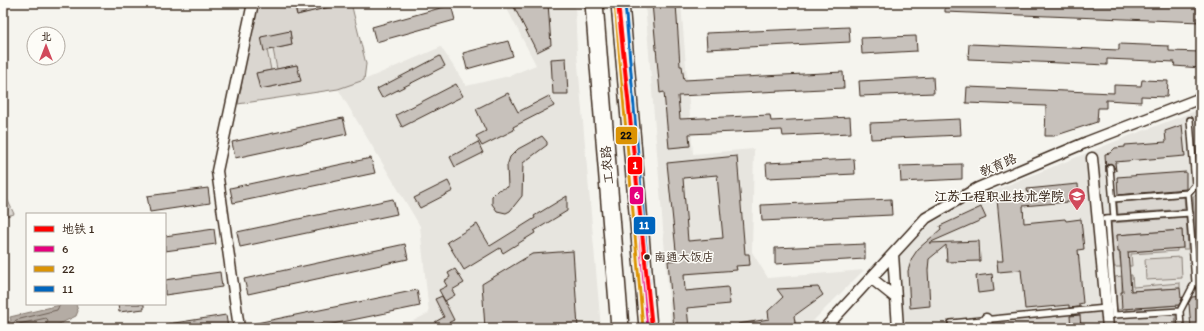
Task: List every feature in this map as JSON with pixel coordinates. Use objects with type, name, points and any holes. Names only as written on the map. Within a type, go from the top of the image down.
[{"type":"main road","name":"工农路","points":[[594,3],[620,328]]},
{"type":"main road","name":"工农路","points":[[620,3],[648,328]]},
{"type":"street","points":[[239,328],[217,171],[253,3]]},
{"type":"street","name":"教育路","points":[[825,328],[926,218],[978,188],[1088,142],[1201,98]]},
{"type":"street","points":[[1092,158],[1102,219],[1108,328]]},
{"type":"street","points":[[893,254],[898,328]]},
{"type":"street","points":[[871,278],[896,298]]},
{"type":"lane","points":[[1113,198],[1188,193],[1198,185],[1190,120]]},
{"type":"lane","points":[[1110,167],[1114,218]]},
{"type":"lane","points":[[1181,328],[1180,311],[1195,282],[1188,193]]},
{"type":"lane","points":[[1180,311],[1114,316],[1102,219],[1190,213]]},
{"type":"lane","points":[[951,323],[986,324],[1106,308]]},
{"type":"shaded area","points":[[256,3],[351,3],[366,64],[364,80],[441,47],[466,86],[509,76],[536,65],[504,3],[575,3],[577,53],[601,328],[399,328],[429,313],[420,226],[338,89],[238,104]]},
{"type":"shaded area","points":[[256,3],[294,3],[297,15],[342,3],[351,3],[366,64],[364,80],[338,89],[238,104]],"holes":[[[290,31],[292,45],[273,49],[277,69],[297,65],[300,81],[260,89],[257,73],[271,70],[267,50]]]},
{"type":"shaded area","points":[[645,3],[681,3],[693,154],[754,149],[752,252],[768,278],[864,270],[806,328],[671,328]]},
{"type":"shaded area","name":"江苏工程职业技术学院","points":[[1201,109],[1201,328],[903,328],[898,266],[901,251],[932,223],[973,199],[1124,138]]},
{"type":"shaded area","points":[[3,190],[14,214],[3,217]]},
{"type":"shaded area","points":[[1198,195],[1201,229],[1200,296],[1193,196]]},
{"type":"shaded area","points":[[1184,197],[1185,209],[1118,214],[1117,202]]},
{"type":"shaded area","points":[[1186,217],[1188,249],[1183,249],[1182,230],[1117,235],[1121,267],[1114,267],[1111,223]]},
{"type":"shaded area","points":[[1177,248],[1177,251],[1131,254],[1132,266],[1129,266],[1128,252]]},
{"type":"shaded area","points":[[1181,257],[1182,278],[1146,280],[1145,259]]},
{"type":"shaded area","points":[[1130,275],[1132,275],[1133,287],[1180,283],[1180,288],[1131,291]]},
{"type":"shaded area","points":[[1122,276],[1122,309],[1117,310],[1115,277]]},
{"type":"shaded area","points":[[1178,305],[1178,309],[1126,313],[1126,309]]},
{"type":"shaded area","points":[[1101,311],[1103,328],[1002,328],[1001,321]]},
{"type":"shaded area","points":[[1175,313],[1176,328],[1114,328],[1113,318]]},
{"type":"water","points":[[60,305],[76,305],[78,311],[76,316],[51,328],[3,328],[3,323],[11,321],[10,317]]},
{"type":"building","points":[[294,3],[334,3],[334,6],[297,15]]},
{"type":"building","points":[[512,3],[548,3],[551,45],[537,52]]},
{"type":"building","points":[[652,3],[676,3],[680,66],[682,66],[684,80],[843,72],[844,88],[678,96],[680,119],[770,115],[771,121],[850,117],[851,133],[783,136],[782,130],[689,134],[690,146],[669,148],[664,92],[660,93]]},
{"type":"building","points":[[945,3],[1116,3],[1201,6],[1201,22],[945,12]]},
{"type":"building","points":[[451,5],[455,20],[376,42],[372,27]]},
{"type":"building","points":[[849,27],[850,42],[707,49],[706,33]]},
{"type":"building","points":[[290,31],[292,45],[264,51],[261,37]]},
{"type":"building","points":[[916,36],[917,51],[862,54],[861,38]]},
{"type":"building","points":[[508,41],[513,56],[467,69],[463,53]]},
{"type":"building","points":[[969,44],[1119,50],[1119,44],[1169,46],[1169,51],[1201,52],[1201,68],[1174,66],[1175,62],[1107,59],[1107,65],[968,59]]},
{"type":"building","points":[[440,56],[445,66],[382,98],[377,89]]},
{"type":"building","points":[[566,58],[568,94],[553,94],[551,59]]},
{"type":"building","points":[[297,65],[301,81],[260,89],[256,73]]},
{"type":"building","points":[[933,77],[934,93],[860,96],[859,81]]},
{"type":"building","points":[[1142,80],[1168,81],[1167,97],[1141,96],[1141,102],[1106,100],[1106,108],[1098,108],[1097,122],[1054,136],[1045,136],[1046,106],[966,103],[967,87],[1114,93],[1114,85],[1141,86]]},
{"type":"building","points":[[456,84],[463,96],[402,127],[396,115]]},
{"type":"building","points":[[508,93],[518,112],[549,96],[554,106],[513,127],[514,130],[482,146],[476,136],[486,131],[476,109]]},
{"type":"building","points":[[343,118],[347,134],[235,158],[232,142]]},
{"type":"building","points":[[960,119],[961,135],[871,139],[870,123]]},
{"type":"building","points":[[1182,125],[1185,156],[1115,162],[1116,171],[1110,163],[1106,166],[1106,172],[1105,154],[1110,153],[1115,148],[1125,147],[1125,145],[1166,142],[1165,131]]},
{"type":"building","points":[[542,136],[547,142],[547,145],[523,163],[522,196],[510,211],[506,213],[497,211],[492,204],[492,196],[498,190],[508,187],[507,166],[510,157],[518,149]]},
{"type":"building","points":[[478,142],[483,153],[455,167],[450,157]]},
{"type":"building","points":[[737,156],[745,254],[749,254],[750,265],[736,266],[737,270],[684,274],[685,291],[728,287],[730,304],[687,308],[689,328],[674,328],[668,261],[677,260],[667,163]],"holes":[[[717,175],[723,238],[688,241],[683,178]]]},
{"type":"building","points":[[371,158],[375,173],[233,203],[230,188]]},
{"type":"building","points":[[854,159],[855,174],[767,178],[766,163]]},
{"type":"building","points":[[962,164],[962,179],[901,182],[900,166]]},
{"type":"building","points":[[1186,172],[1186,189],[1118,195],[1117,177]]},
{"type":"building","points":[[448,181],[453,191],[420,208],[414,198]]},
{"type":"building","points":[[1078,184],[1079,201],[1023,206],[1024,223],[1081,219],[1084,249],[1078,250],[1083,303],[1079,304],[1079,307],[1069,308],[1069,305],[1025,309],[1021,270],[998,272],[997,261],[1003,261],[997,199],[1028,196],[1027,189]]},
{"type":"building","points":[[208,188],[210,203],[150,212],[147,196]]},
{"type":"building","points":[[567,196],[567,211],[534,231],[535,233],[503,253],[500,248],[464,270],[447,242],[477,224],[490,246]]},
{"type":"building","points":[[393,199],[397,214],[240,247],[237,232]]},
{"type":"building","points":[[891,199],[892,215],[762,221],[761,205]]},
{"type":"building","points":[[981,207],[986,218],[929,243],[979,241],[980,261],[947,262],[946,245],[929,259],[928,270],[930,306],[910,308],[908,271],[912,258],[918,249],[941,229],[940,226]]},
{"type":"building","points":[[214,229],[216,244],[166,251],[166,236]]},
{"type":"building","points":[[1182,230],[1183,248],[1128,252],[1131,291],[1180,288],[1181,298],[1183,297],[1179,305],[1122,309],[1121,292],[1123,292],[1120,252],[1118,252],[1117,235]]},
{"type":"building","points":[[405,244],[408,259],[248,294],[244,279]]},
{"type":"building","points":[[865,244],[865,259],[775,264],[775,248]]},
{"type":"building","points":[[573,251],[578,328],[485,328],[482,284],[532,254]]},
{"type":"building","points":[[455,269],[464,283],[452,290],[455,295],[445,301],[439,290],[447,286],[444,281],[450,277],[448,273]]},
{"type":"building","points":[[220,272],[222,287],[166,295],[166,280]]},
{"type":"building","points":[[992,274],[994,291],[978,293],[976,276]]},
{"type":"building","points":[[818,287],[823,295],[794,316],[796,328],[739,328],[738,324],[769,319],[768,311],[783,297],[777,289]]},
{"type":"building","points":[[417,290],[420,306],[323,326],[323,324],[306,328],[247,328],[247,325]]},
{"type":"building","points":[[442,296],[454,320],[438,328],[435,322],[444,317],[435,299]]},
{"type":"building","points":[[1201,296],[1201,328],[1191,328],[1188,304],[1192,297]]},
{"type":"building","points":[[118,305],[144,305],[144,309],[119,312]]},
{"type":"building","points":[[226,315],[228,328],[168,328],[168,324]]},
{"type":"building","points":[[1080,315],[1081,328],[1071,328],[1070,316]]},
{"type":"metro line","name":"1","points":[[618,3],[652,328]]},
{"type":"transit line","name":"22","points":[[615,3],[643,328]]},
{"type":"transit line","name":"6","points":[[620,3],[648,328]]},
{"type":"transit line","name":"11","points":[[625,3],[653,328]]},
{"type":"place","name":"江苏工程职业技术学院","points":[[1077,211]]},
{"type":"place","name":"南通大饭店","points":[[647,257]]}]
